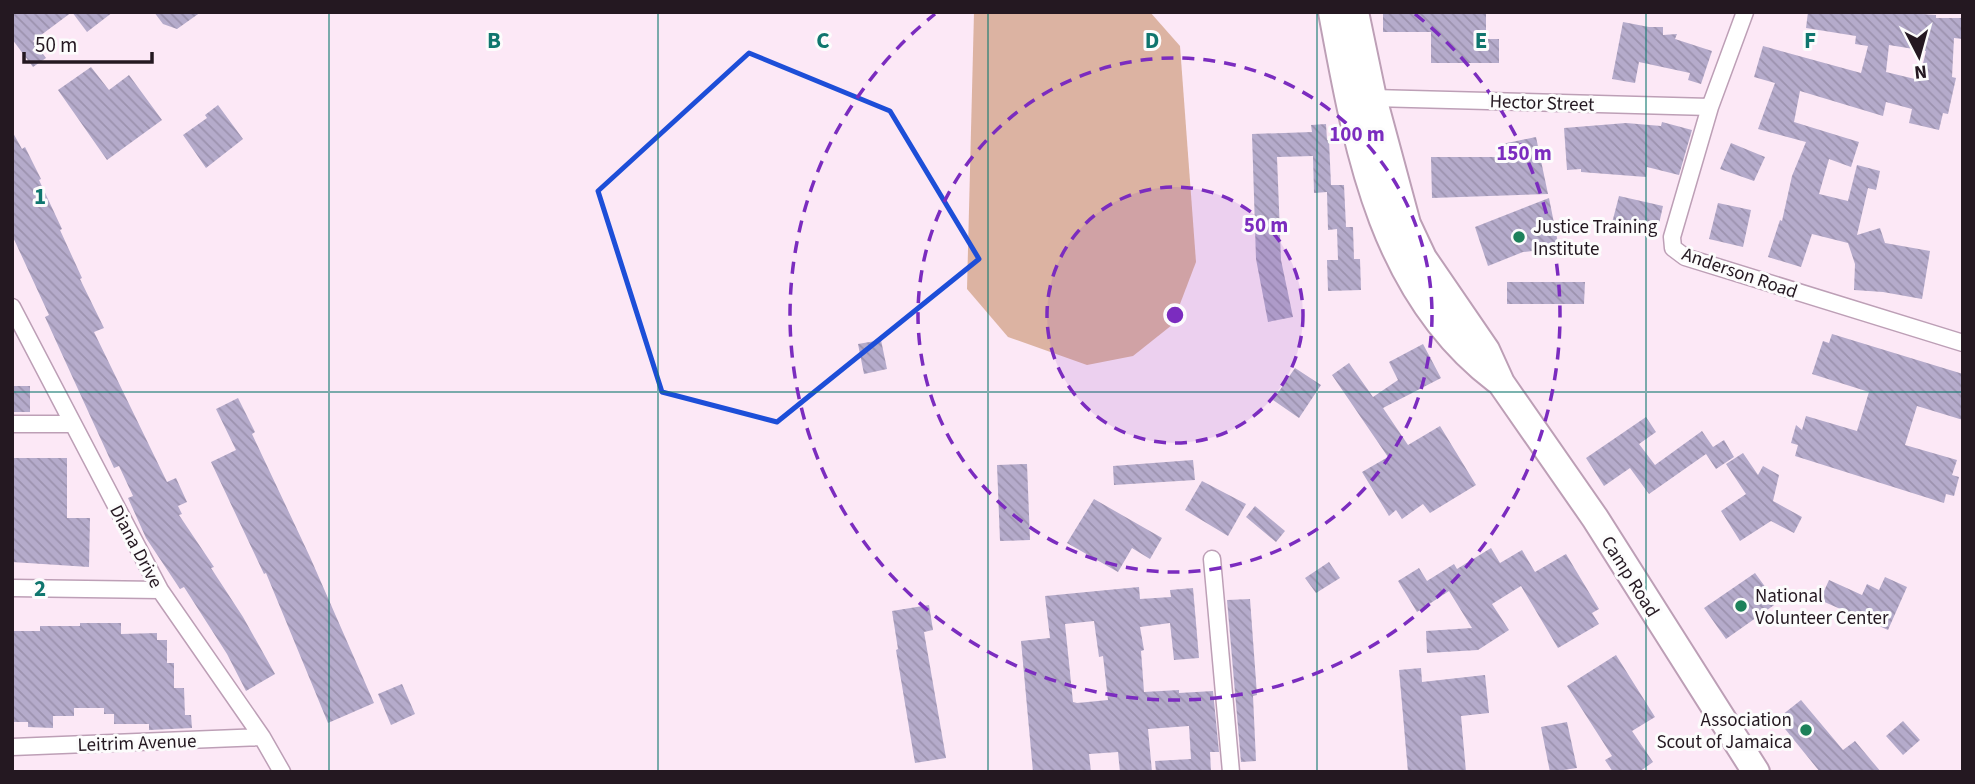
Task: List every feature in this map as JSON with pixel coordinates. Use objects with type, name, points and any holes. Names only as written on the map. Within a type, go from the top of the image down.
[{"type":"main road","name":"Camp Road","points":[[1332,12],[1348,97],[1376,206],[1390,242],[1438,321],[1472,361],[1501,383]]},
{"type":"main road","name":"Camp Road","points":[[1355,12],[1373,98],[1407,224],[1423,258],[1486,351],[1501,383],[1595,518],[1756,772]]},
{"type":"street","name":"Anderson Road","points":[[1745,12],[1710,107],[1672,237],[1676,252],[1963,343]]},
{"type":"street","name":"Hector Street","points":[[1373,98],[1710,107]]},
{"type":"street","name":"Diana Drive","points":[[12,307],[160,590],[262,737],[282,772]]},
{"type":"street","points":[[12,424],[71,424]]},
{"type":"street","points":[[1212,559],[1231,772]]},
{"type":"street","points":[[12,588],[160,590]]},
{"type":"street","name":"Leitrim Avenue","points":[[12,747],[262,737]]},
{"type":"highlighted area","points":[[749,53],[890,111],[979,259],[777,422],[662,392],[598,191]]},
{"type":"shaded area","points":[[974,12],[1150,12],[1180,46],[1196,262],[1172,325],[1133,356],[1087,365],[1008,337],[967,289]]},
{"type":"building","points":[[12,12],[72,12],[33,41],[46,58],[33,67],[12,39]]},
{"type":"building","points":[[72,12],[113,12],[87,32]]},
{"type":"building","points":[[154,12],[201,12],[177,29],[163,24]]},
{"type":"building","points":[[1383,12],[1486,12],[1486,39],[1499,39],[1499,63],[1431,63],[1431,32],[1383,32]]},
{"type":"building","points":[[1808,12],[1893,12],[1936,15],[1936,18],[1963,18],[1963,39],[1954,38],[1952,77],[1956,78],[1948,114],[1943,113],[1939,130],[1909,123],[1912,109],[1886,102],[1883,116],[1800,91],[1794,122],[1859,142],[1851,167],[1829,159],[1819,194],[1848,201],[1857,165],[1880,171],[1876,190],[1868,188],[1857,235],[1880,228],[1885,243],[1930,251],[1922,299],[1854,290],[1855,264],[1848,243],[1812,234],[1801,267],[1768,257],[1780,220],[1782,221],[1792,176],[1806,142],[1758,129],[1775,83],[1754,77],[1763,46],[1861,73],[1868,46],[1855,44],[1856,36],[1806,28]],"holes":[[[1889,45],[1926,51],[1919,80],[1886,72]]]},
{"type":"building","points":[[1623,22],[1663,27],[1663,35],[1677,34],[1675,39],[1712,51],[1701,84],[1688,80],[1690,73],[1639,62],[1635,83],[1612,79]]},
{"type":"building","points":[[91,67],[109,90],[129,75],[162,120],[107,160],[58,90]]},
{"type":"building","points":[[218,105],[243,139],[206,168],[183,135],[207,118],[205,115]]},
{"type":"building","points":[[1662,122],[1692,130],[1679,175],[1647,167],[1646,177],[1581,172],[1581,169],[1567,170],[1564,128],[1626,123],[1661,126]]},
{"type":"building","points":[[1326,124],[1331,185],[1344,185],[1346,227],[1353,227],[1354,259],[1360,259],[1361,290],[1328,291],[1327,260],[1338,260],[1337,229],[1328,230],[1327,192],[1314,193],[1313,156],[1277,157],[1281,260],[1293,317],[1268,322],[1256,259],[1252,134],[1312,132],[1311,125]]},
{"type":"building","points":[[12,131],[22,149],[25,147],[41,179],[39,180],[82,278],[80,279],[104,328],[94,332],[167,482],[176,478],[187,502],[178,506],[182,514],[179,515],[214,567],[211,568],[275,674],[246,691],[227,654],[184,587],[180,589],[146,538],[128,498],[133,496],[119,466],[114,468],[45,317],[49,315],[12,235]]},
{"type":"building","points":[[1536,137],[1548,194],[1432,198],[1431,157],[1505,157],[1502,144]]},
{"type":"building","points":[[1731,143],[1765,157],[1754,181],[1720,169]]},
{"type":"building","points":[[1619,196],[1663,206],[1657,233],[1612,223]]},
{"type":"building","name":"Justice Training Institute","points":[[1549,198],[1559,248],[1523,252],[1488,266],[1475,227]]},
{"type":"building","points":[[1718,203],[1751,210],[1743,247],[1709,239]]},
{"type":"building","points":[[1507,282],[1585,282],[1584,304],[1507,304]]},
{"type":"building","points":[[1832,334],[1963,374],[1963,420],[1917,406],[1905,445],[1957,460],[1952,475],[1959,477],[1954,496],[1946,494],[1944,503],[1795,456],[1798,445],[1791,443],[1796,425],[1802,430],[1806,416],[1857,431],[1869,392],[1812,374],[1823,341],[1829,343]]},
{"type":"building","points":[[881,340],[887,369],[864,374],[858,344]]},
{"type":"building","points":[[1423,344],[1441,378],[1383,408],[1408,445],[1440,426],[1476,485],[1430,513],[1423,504],[1402,519],[1396,510],[1389,516],[1362,472],[1388,457],[1332,375],[1349,363],[1373,397],[1398,380],[1389,362]]},
{"type":"building","points":[[1295,368],[1321,385],[1299,418],[1273,400]]},
{"type":"building","points":[[12,386],[30,386],[30,412],[12,412]]},
{"type":"building","points":[[238,398],[374,703],[328,723],[266,573],[264,574],[211,462],[236,450],[216,409]]},
{"type":"building","points":[[1646,417],[1656,432],[1639,444],[1655,465],[1702,431],[1713,447],[1724,440],[1734,457],[1716,469],[1706,454],[1649,494],[1630,468],[1604,486],[1586,458]]},
{"type":"building","points":[[1743,453],[1758,475],[1763,466],[1779,475],[1773,501],[1802,517],[1794,533],[1771,521],[1740,541],[1721,511],[1746,494],[1726,464]]},
{"type":"building","points":[[12,458],[67,458],[67,518],[90,518],[89,567],[12,562]]},
{"type":"building","points":[[1193,460],[1195,480],[1114,485],[1113,466]]},
{"type":"building","points":[[1027,464],[1030,540],[1000,541],[997,465]]},
{"type":"building","points":[[1202,481],[1246,504],[1228,536],[1185,510]]},
{"type":"building","points":[[1094,499],[1162,538],[1150,559],[1132,548],[1118,572],[1067,543]]},
{"type":"building","points":[[1255,506],[1285,531],[1276,542],[1246,517]]},
{"type":"building","points":[[1491,548],[1500,563],[1522,550],[1535,572],[1566,554],[1599,609],[1592,613],[1599,624],[1558,648],[1521,586],[1492,604],[1509,630],[1478,650],[1427,653],[1426,631],[1472,628],[1449,591],[1417,612],[1398,581],[1419,568],[1427,581],[1454,564],[1457,569]]},
{"type":"building","points":[[1329,562],[1340,578],[1316,593],[1305,578]]},
{"type":"building","name":"National Volunteer Center","points":[[1755,573],[1777,603],[1726,639],[1704,608]]},
{"type":"building","points":[[1885,577],[1907,587],[1888,630],[1820,600],[1829,580],[1862,595],[1867,584],[1879,590]]},
{"type":"building","points":[[1139,587],[1140,599],[1171,597],[1170,590],[1193,588],[1199,658],[1174,660],[1170,623],[1140,627],[1144,650],[1141,651],[1144,692],[1213,691],[1219,752],[1210,752],[1211,772],[1156,772],[1155,761],[1191,759],[1189,726],[1148,729],[1152,772],[1120,772],[1118,752],[1089,754],[1091,772],[1033,772],[1021,641],[1050,638],[1045,596]],"holes":[[[1094,621],[1099,657],[1103,656],[1108,700],[1073,702],[1065,624]]]},
{"type":"building","points":[[1250,599],[1257,695],[1253,696],[1256,761],[1241,762],[1227,600]]},
{"type":"building","points":[[929,605],[933,630],[924,632],[946,758],[915,763],[892,611]]},
{"type":"building","points":[[80,623],[121,623],[121,634],[157,633],[157,640],[167,640],[167,663],[174,663],[174,688],[184,688],[185,715],[191,715],[192,728],[149,730],[149,724],[114,724],[114,714],[104,714],[104,708],[74,708],[74,716],[53,716],[53,728],[28,727],[28,722],[12,722],[12,631],[40,631],[40,626],[80,626]]},
{"type":"building","points":[[1616,655],[1655,717],[1632,731],[1653,762],[1639,772],[1613,772],[1605,760],[1612,756],[1567,686]]},
{"type":"building","points":[[1421,668],[1422,682],[1485,675],[1489,713],[1461,716],[1466,772],[1408,772],[1399,670]]},
{"type":"building","points":[[402,684],[415,714],[391,725],[378,694]]},
{"type":"building","name":"Association Scout of Jamaica","points":[[1801,700],[1843,750],[1855,741],[1881,772],[1820,772],[1777,719]]},
{"type":"building","points":[[1903,721],[1920,740],[1903,755],[1886,736]]},
{"type":"building","points":[[1567,722],[1577,768],[1550,772],[1541,727]]},
{"type":"place","name":"Justice Training Institute","points":[[1519,237]]},
{"type":"place","name":"National Volunteer Center","points":[[1741,606]]},
{"type":"place","name":"Association Scout of Jamaica","points":[[1806,730]]}]
